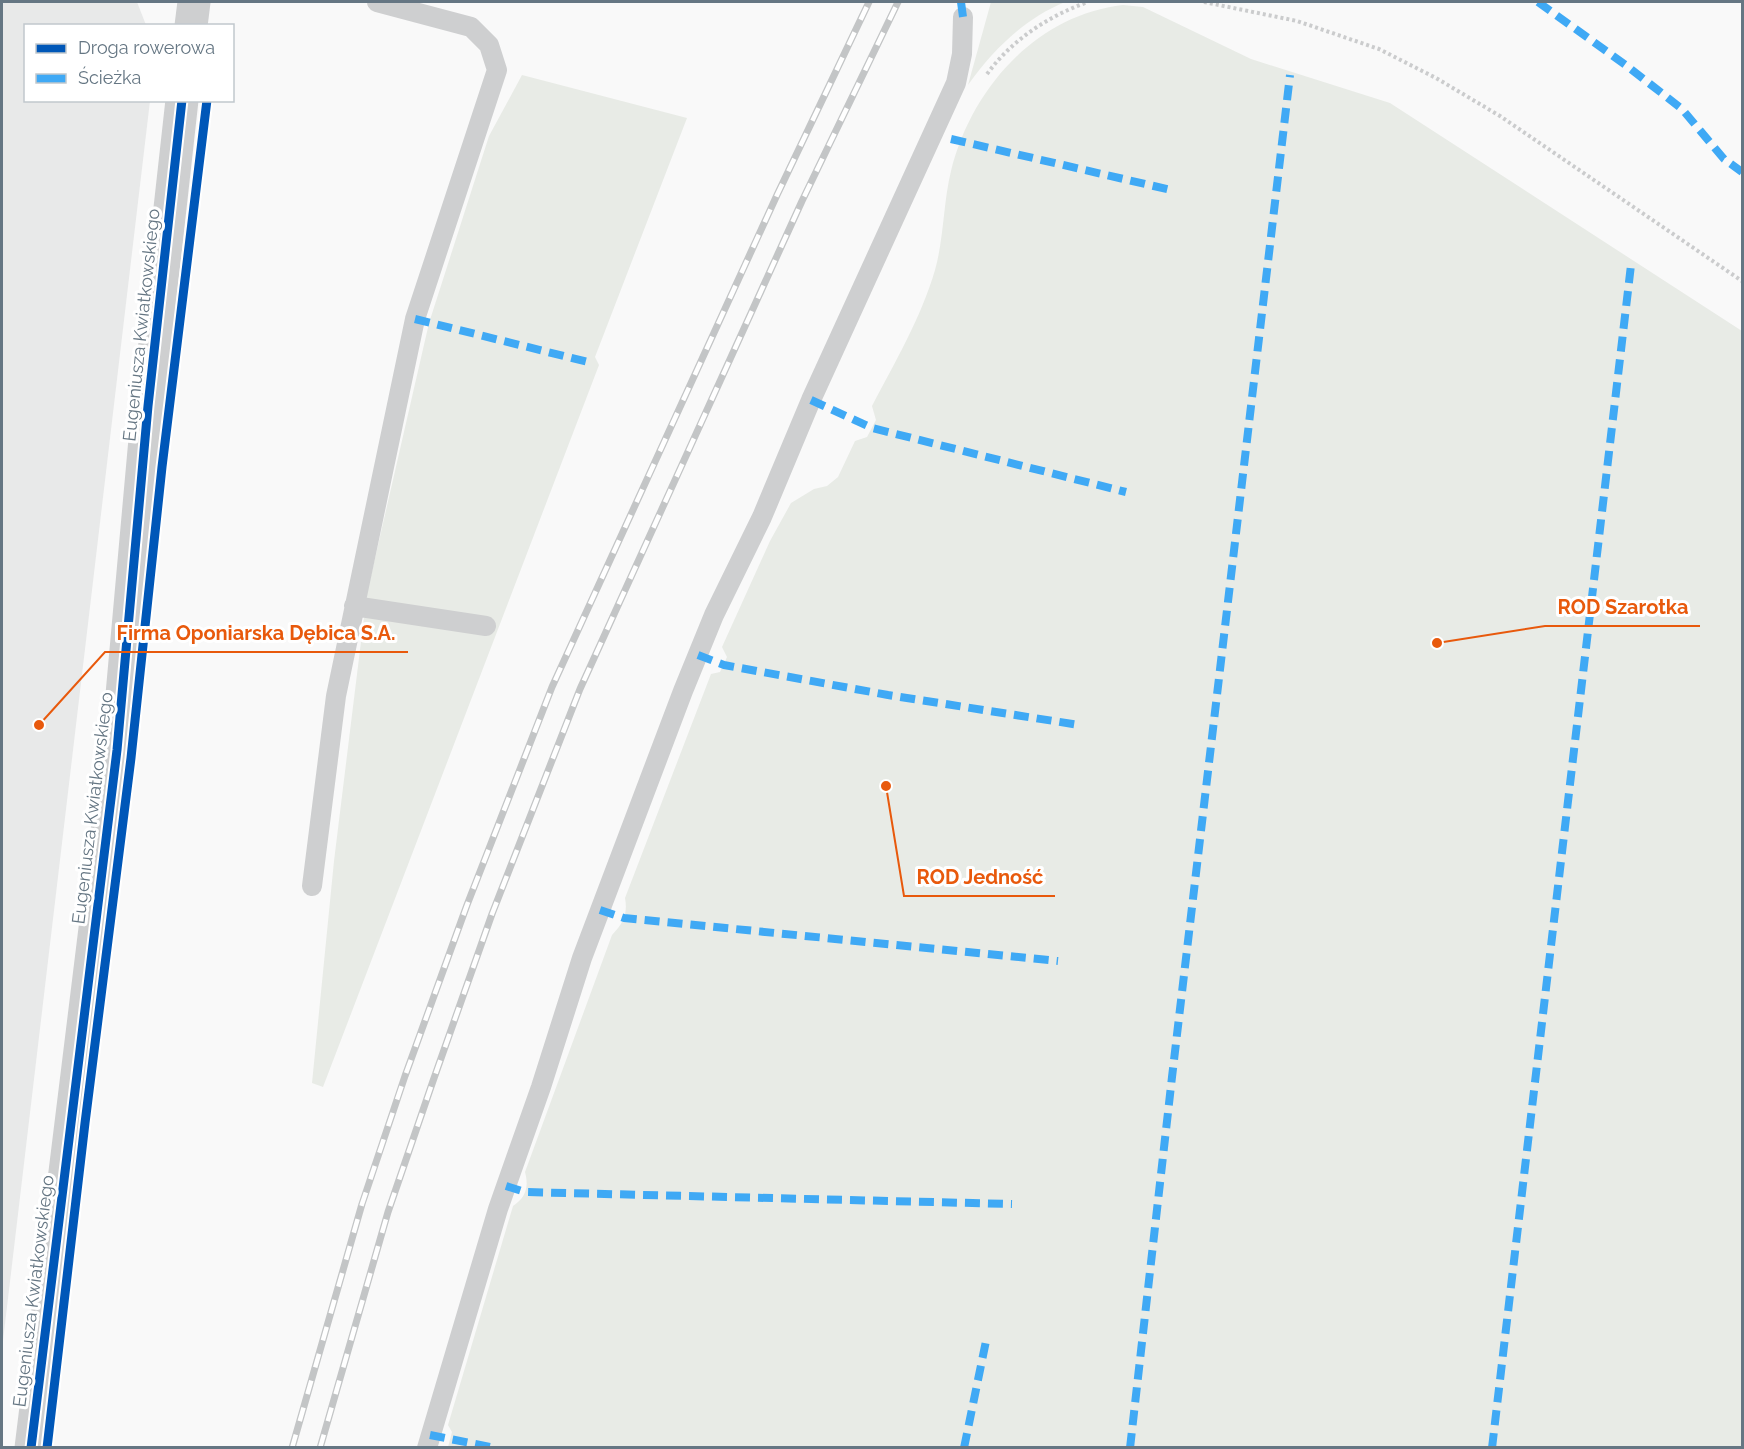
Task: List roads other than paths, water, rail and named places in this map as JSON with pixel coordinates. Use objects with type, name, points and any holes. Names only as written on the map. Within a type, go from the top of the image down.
[{"type":"street","points":[[191,24],[194,2]]},
{"type":"street","name":"Eugeniusza Kwiatkowskiego","points":[[31,1448],[117,750],[148,406],[182,102]]},
{"type":"lane","points":[[312,886],[336,696],[415,319],[497,70],[489,45],[471,27],[377,2]]},
{"type":"lane","points":[[427,1448],[498,1209],[541,1087],[582,958],[638,806],[714,615],[762,517],[815,390],[956,83],[962,54],[963,16]]},
{"type":"lane","points":[[354,606],[486,626]]},
{"type":"railway","points":[[292,1448],[362,1204],[405,1076],[467,905],[552,687],[777,195],[869,2]]},
{"type":"railway","points":[[320,1448],[388,1212],[492,914],[580,689],[802,201],[898,2]]},
{"type":"place","name":"ROD Szarotka","points":[[1437,643]]},
{"type":"place","name":"Firma Oponiarska Dębica S.A.","points":[[39,725]]},
{"type":"place","name":"ROD Jedność","points":[[886,786]]}]
